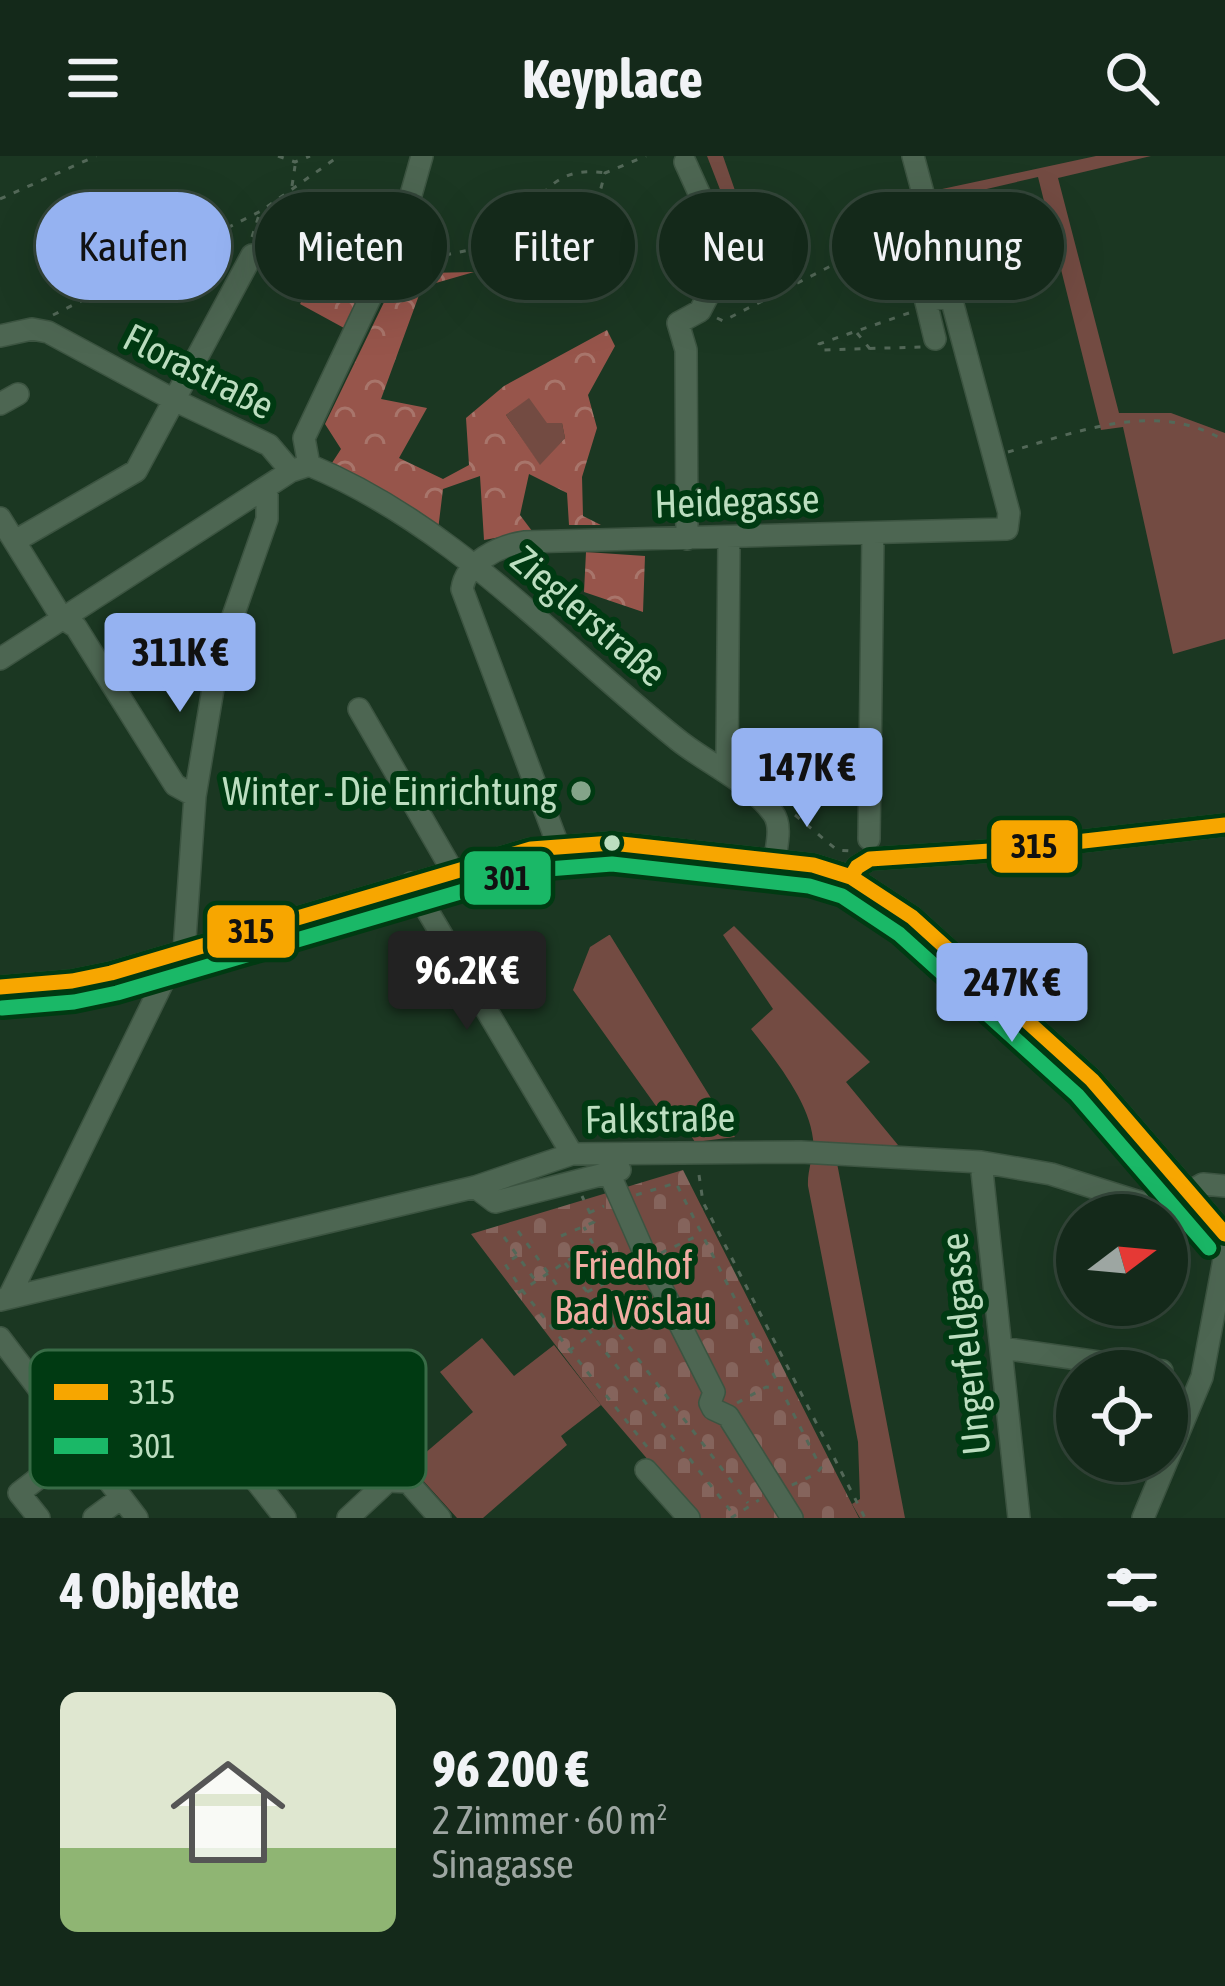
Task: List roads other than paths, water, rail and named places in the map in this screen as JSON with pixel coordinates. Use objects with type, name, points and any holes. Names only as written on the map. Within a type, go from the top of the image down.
[{"type":"street","points":[[0,658],[300,468],[304,438],[399,236],[422,156]]},
{"type":"street","points":[[913,156],[922,192]]},
{"type":"street","points":[[685,162],[728,257],[700,311],[678,322],[686,350],[687,539]]},
{"type":"street","points":[[15,541],[136,471],[252,255]]},
{"type":"street","points":[[933,300],[926,307],[935,338]]},
{"type":"street","name":"Heidegasse","points":[[474,564],[517,543],[1007,529],[1010,513],[952,300]]},
{"type":"street","name":"Florastraße","points":[[0,336],[32,329],[48,332],[268,445],[300,468]]},
{"type":"street","name":"Zieglerstraße","points":[[300,468],[415,523],[474,564],[682,742],[773,813],[778,824],[776,858]]},
{"type":"street","points":[[184,952],[195,796],[218,659],[267,519],[267,487]]},
{"type":"street","points":[[0,518],[62,618],[76,627],[175,785],[195,796]]},
{"type":"street","points":[[863,844],[873,533]]},
{"type":"street","points":[[722,770],[728,759],[729,539]]},
{"type":"street","points":[[474,564],[464,576],[462,590],[559,845]]},
{"type":"street","points":[[359,710],[452,870]]},
{"type":"street","points":[[851,877],[870,859],[1005,850],[1225,825]]},
{"type":"street","points":[[0,987],[72,981],[160,959],[452,870],[559,845],[612,843],[776,858],[851,877],[912,916],[1093,1080],[1225,1234]]},
{"type":"street","points":[[411,883],[572,1154]]},
{"type":"street","points":[[5,1298],[163,982],[160,959]]},
{"type":"street","points":[[475,1186],[495,1202],[610,1175],[652,1152]]},
{"type":"street","name":"Falkstraße","points":[[5,1298],[475,1186],[572,1154],[801,1152],[981,1162],[1051,1174],[1148,1204],[1172,1202],[1203,1184],[1225,1186]]},
{"type":"street","name":"Ungerfeldgasse","points":[[981,1162],[1019,1518]]},
{"type":"street","points":[[610,1175],[724,1405],[792,1518]]},
{"type":"street","points":[[1143,1518],[1202,1377],[1225,1254]]},
{"type":"street","points":[[0,1337],[30,1377]]},
{"type":"street","points":[[1002,1348],[1056,1356]]},
{"type":"street","points":[[1188,1375],[1202,1377]]},
{"type":"street","points":[[655,1468],[689,1518]]},
{"type":"street","points":[[30,1484],[19,1492],[39,1518]]},
{"type":"street","points":[[113,1488],[137,1518]]},
{"type":"street","points":[[261,1488],[284,1518]]},
{"type":"street","points":[[349,1518],[381,1488]]},
{"type":"street","points":[[413,1488],[440,1518]]},
{"type":"street","points":[[94,1518],[121,1498]]},
{"type":"place","name":"Winter - Die Einrichtung","points":[[581,791]]},
{"type":"park label","name":"Friedhof Bad Vöslau","points":[[633,1288]]}]
